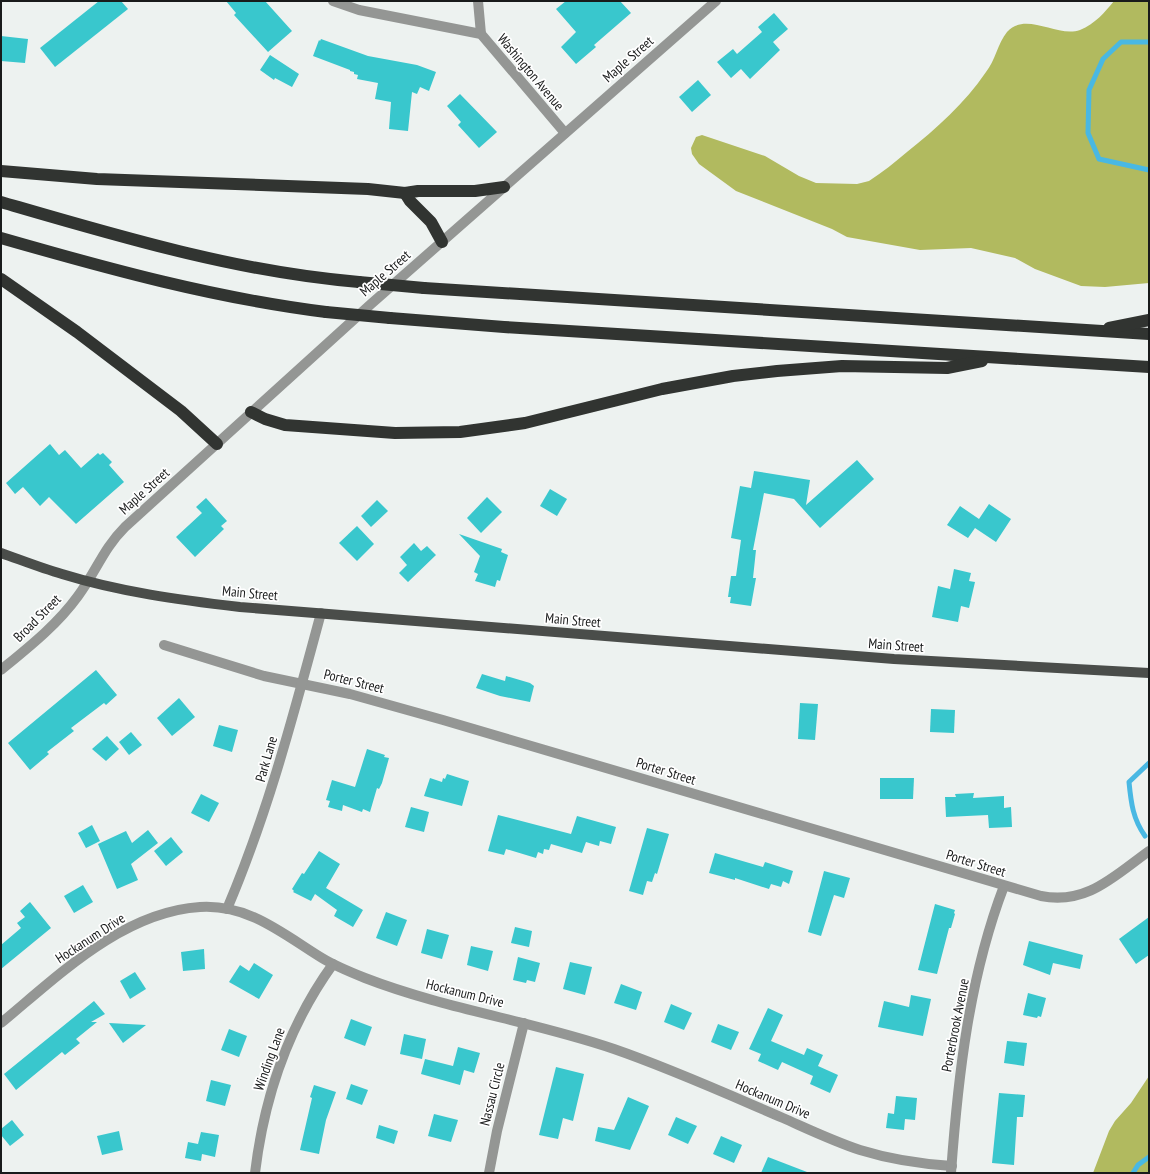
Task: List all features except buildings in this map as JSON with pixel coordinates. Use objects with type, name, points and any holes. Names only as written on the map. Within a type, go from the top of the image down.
[{"type":"highway","points":[[1,171],[97,179],[368,189],[405,193],[418,191],[475,191],[504,187]]},
{"type":"highway","points":[[405,193],[410,201],[431,222],[442,242]]},
{"type":"highway","points":[[1,202],[100,231],[208,258],[288,273],[359,282],[424,288],[1149,334]]},
{"type":"highway","points":[[1,238],[198,291],[254,302],[326,312],[504,327],[1149,367]]},
{"type":"highway","points":[[1,280],[95,346],[181,411],[217,444]]},
{"type":"highway","points":[[1099,331],[1149,320]]},
{"type":"highway","points":[[251,412],[265,419],[285,425],[395,433],[460,432],[525,423],[662,389],[733,376],[842,366],[947,368],[999,358]]},
{"type":"main road","name":"Main Street","points":[[1,553],[62,574],[88,581],[194,602],[894,659],[1149,673]]},
{"type":"street","name":"Washington Avenue","points":[[333,1],[358,10],[481,34],[565,134]]},
{"type":"street","points":[[478,1],[481,34]]},
{"type":"street","name":"Maple Street","points":[[88,581],[106,548],[114,538],[251,412],[716,1]]},
{"type":"street","name":"Broad Street","points":[[1,670],[58,620],[88,581]]},
{"type":"street","name":"Park Lane","points":[[227,909],[269,800],[322,613]]},
{"type":"street","name":"Porter Street","points":[[164,645],[264,676],[350,694],[443,720],[1004,886],[1053,898],[1073,897],[1095,889],[1149,851]]},
{"type":"street","name":"Porterbrook Avenue","points":[[951,1170],[956,1102],[966,1033],[980,965],[1004,886]]},
{"type":"street","name":"Hockanum Drive","points":[[1,1023],[77,961],[102,944],[132,927],[175,911],[202,907],[227,909],[243,912],[265,922],[333,964],[357,975],[397,989],[565,1033],[653,1064],[860,1150],[951,1170]]},
{"type":"street","name":"Winding Lane","points":[[255,1173],[266,1110],[284,1056],[311,998],[333,964]]},
{"type":"street","name":"Nassau Circle","points":[[489,1173],[497,1132],[524,1022]]},
{"type":"green space","points":[[1114,1],[1149,1],[1149,283],[1105,287],[1081,286],[1035,269],[1015,258],[971,248],[920,250],[847,237],[832,229],[736,191],[699,164],[692,154],[691,148],[696,137],[702,135],[765,156],[799,176],[816,183],[857,184],[869,181],[889,167],[939,125],[969,95],[989,68],[1004,36],[1015,26],[1032,24],[1062,31],[1071,32],[1080,30],[1095,21]]},
{"type":"green space","points":[[1149,1076],[1149,1173],[1093,1173],[1109,1131],[1115,1121],[1131,1103]]},
{"type":"waterway","points":[[1149,42],[1121,42],[1103,59],[1089,90],[1088,133],[1099,159],[1149,170]]},
{"type":"waterway","points":[[1145,836],[1133,810],[1129,782],[1149,763]]},
{"type":"waterway","points":[[1133,1173],[1138,1165],[1149,1157]]}]
